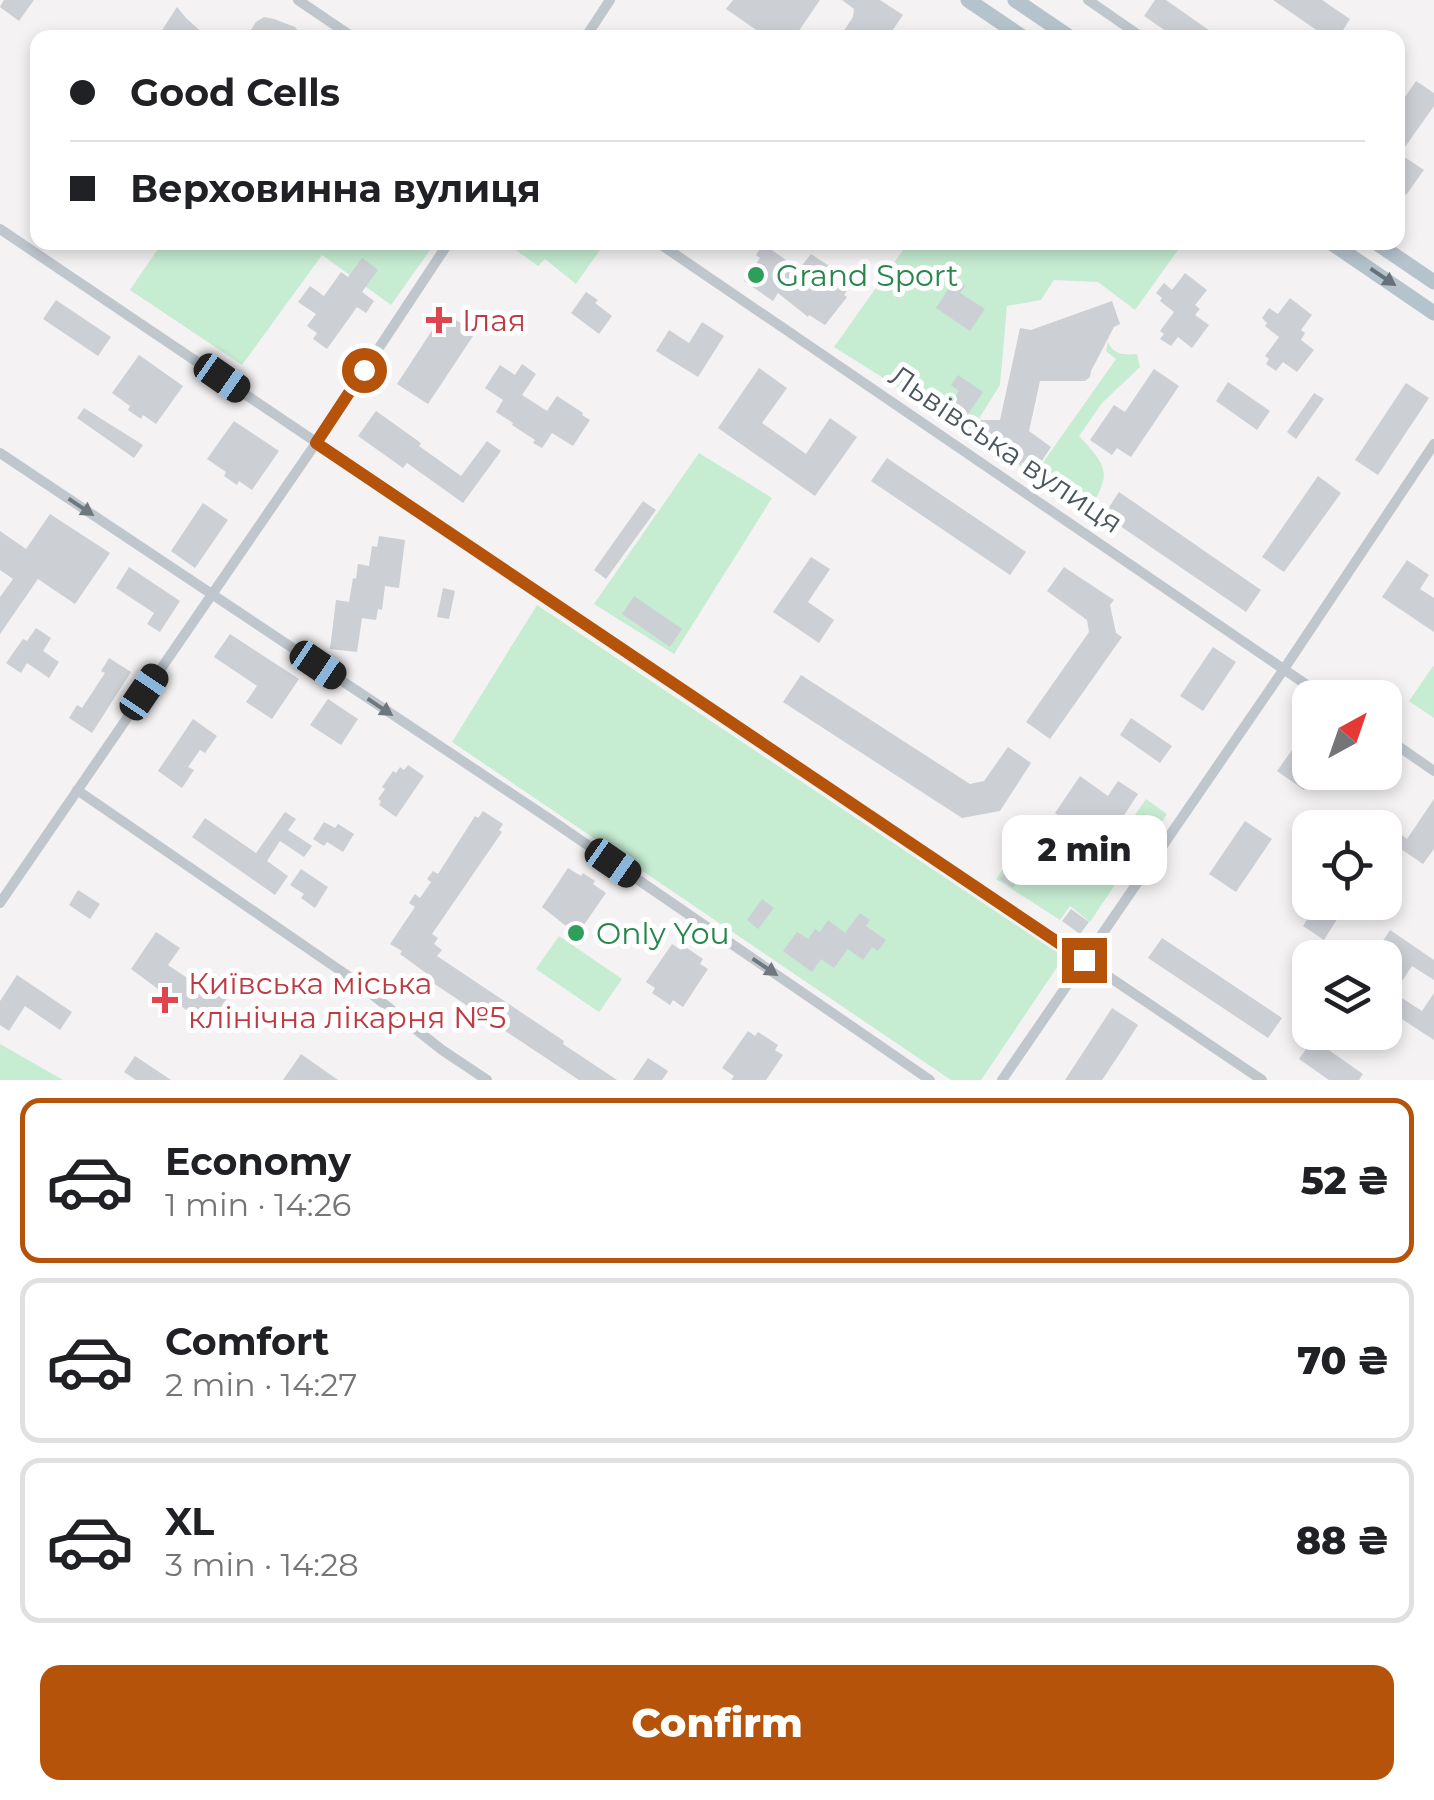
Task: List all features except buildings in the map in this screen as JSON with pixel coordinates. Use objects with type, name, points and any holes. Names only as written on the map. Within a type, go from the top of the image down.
[{"type":"main road","points":[[968,0],[1012,30]]},
{"type":"main road","points":[[1015,0],[1059,30]]},
{"type":"main road","points":[[1342,250],[1434,313]]},
{"type":"main road","points":[[1387,250],[1434,282]]},
{"type":"street","points":[[298,0],[342,30]]},
{"type":"street","points":[[590,30],[610,0]]},
{"type":"street","points":[[1088,0],[1131,30]]},
{"type":"street","points":[[0,228],[30,248]]},
{"type":"street","points":[[32,250],[1262,1080]]},
{"type":"street","points":[[0,902],[316,443],[444,250]]},
{"type":"street","name":"Львівська вулиця","points":[[669,250],[1300,680]]},
{"type":"street","points":[[1002,1080],[1434,444]]},
{"type":"street","points":[[0,453],[543,815],[930,1080]]},
{"type":"street","points":[[1402,748],[1434,770]]},
{"type":"street","points":[[76,790],[354,980],[442,1050],[487,1080]]},
{"type":"green space","points":[[157,250],[430,250],[391,305],[322,255],[242,365],[130,290]]},
{"type":"green space","points":[[516,250],[600,250],[576,284],[545,259],[538,266]]},
{"type":"green space","points":[[903,250],[1178,250],[1135,310],[1098,282],[1054,280],[1041,300],[1007,306],[1000,385],[971,431],[1035,474],[1116,359],[1106,351],[1108,342],[1116,352],[1137,354],[1140,367],[1102,403],[1079,436],[1097,456],[1104,472],[1089,512],[834,347]]},
{"type":"green space","points":[[699,453],[772,498],[674,654],[594,604]]},
{"type":"green space","points":[[537,605],[1064,957],[981,1080],[951,1080],[452,742]]},
{"type":"green space","points":[[1434,667],[1434,718],[1409,701]]},
{"type":"green space","points":[[1146,799],[1167,814],[1135,862],[1113,847]]},
{"type":"green space","points":[[1035,822],[1079,850],[1090,844],[1127,867],[1090,922],[1070,906],[1060,920],[996,879]]},
{"type":"green space","points":[[559,936],[622,979],[599,1012],[536,969]]},
{"type":"green space","points":[[0,1044],[63,1080],[0,1080]]},
{"type":"place","name":"Grand Sport","points":[[756,275]]},
{"type":"place","name":"Ілая","points":[[439,320]]},
{"type":"place","name":"Only You","points":[[576,933]]},
{"type":"place","name":"Київська міська клінічна лікарня №5","points":[[165,1000]]},
{"type":"route","points":[[364,370],[316,443],[1084,960]]}]
